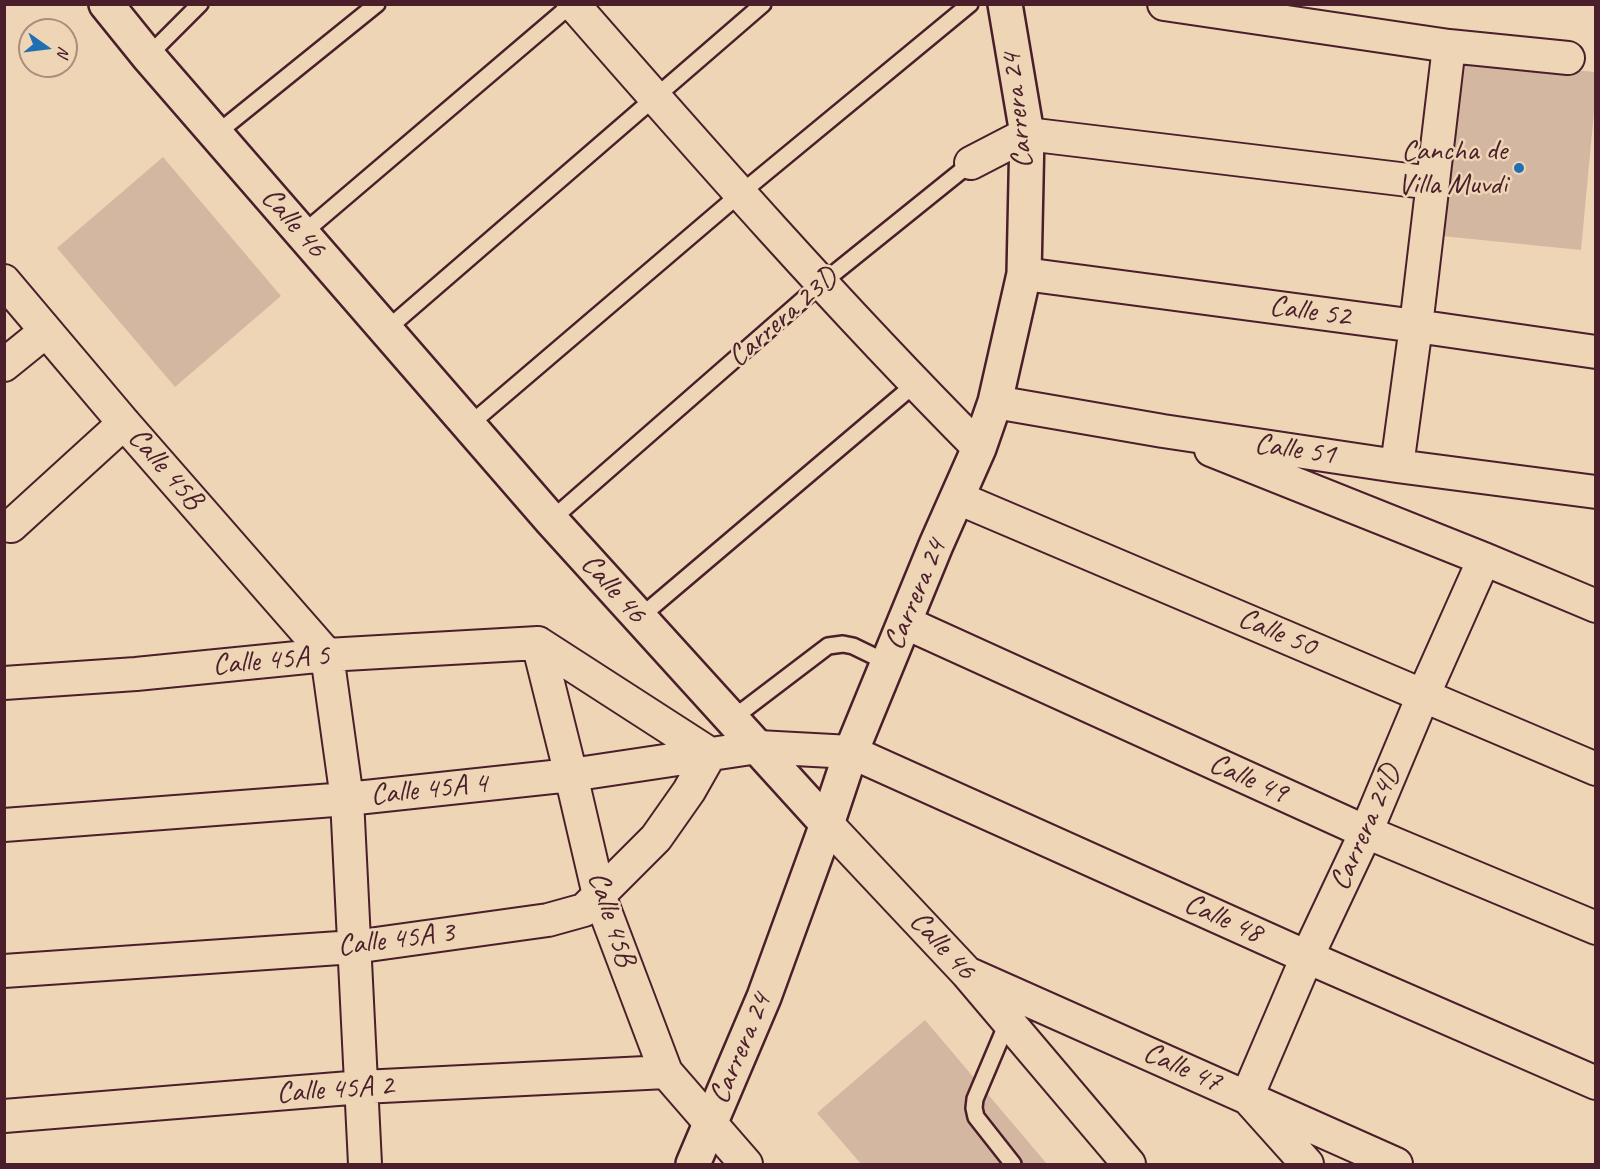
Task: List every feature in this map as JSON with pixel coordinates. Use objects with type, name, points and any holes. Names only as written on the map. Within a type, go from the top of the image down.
[{"type":"street","name":"Calle 46","points":[[106,4],[148,56],[468,426],[639,618],[967,973],[1129,1164]]},
{"type":"street","points":[[573,4],[822,283],[915,384],[979,448]]},
{"type":"street","name":"Carrera 24","points":[[693,1164],[764,997],[851,752],[936,545],[979,448],[995,402],[1024,274],[1027,134],[1005,4]]},
{"type":"street","points":[[1164,4],[1449,46],[1568,58]]},
{"type":"street","points":[[1397,465],[1449,46]]},
{"type":"street","points":[[1027,134],[1432,183]]},
{"type":"street","name":"Carrera 23D","points":[[971,163],[1027,134]]},
{"type":"street","name":"Calle 52","points":[[1024,274],[1596,352]]},
{"type":"street","name":"Calle 45B","points":[[4,281],[124,423],[327,655]]},
{"type":"street","points":[[4,365],[46,331]]},
{"type":"street","name":"Calle 51","points":[[995,402],[1163,431],[1596,492]]},
{"type":"street","points":[[11,526],[124,423]]},
{"type":"street","points":[[1163,431],[1596,606]]},
{"type":"street","name":"Calle 50","points":[[958,498],[1596,769]]},
{"type":"street","name":"Carrera 24D","points":[[1247,1097],[1307,957],[1366,832],[1484,559]]},
{"type":"street","name":"Calle 49","points":[[904,622],[1366,832],[1596,928]]},
{"type":"street","points":[[538,642],[710,754]]},
{"type":"street","name":"Calle 45B","points":[[538,642],[572,775],[599,895],[666,1072],[746,1164]]},
{"type":"street","name":"Calle 45A 5","points":[[4,683],[136,674],[327,655],[538,642]]},
{"type":"street","points":[[327,655],[347,799],[365,1164]]},
{"type":"street","name":"Calle 45A 4","points":[[4,825],[347,799],[572,775],[758,747],[851,752]]},
{"type":"street","name":"Calle 48","points":[[851,752],[1307,957],[1596,1083]]},
{"type":"street","name":"Calle 45A 3","points":[[4,971],[354,947],[548,920],[584,910],[656,837],[689,791],[710,754]]},
{"type":"street","name":"Calle 47","points":[[967,973],[1396,1164]]},
{"type":"street","name":"Calle 45A 2","points":[[4,1116],[362,1087],[666,1072]]},
{"type":"street","points":[[1247,1097],[1306,1164]]},
{"type":"lane","points":[[148,56],[200,4]]},
{"type":"lane","points":[[216,134],[377,4]]},
{"type":"lane","points":[[302,234],[573,4]]},
{"type":"lane","points":[[386,330],[763,4]]},
{"type":"lane","points":[[468,426],[741,192],[970,4]]},
{"type":"lane","name":"Carrera 23D","points":[[551,520],[822,283],[971,163]]},
{"type":"lane","points":[[639,618],[915,384]]},
{"type":"lane","points":[[732,719],[828,646],[843,644],[853,646],[888,663]]},
{"type":"lane","points":[[1008,1021],[975,1099],[974,1108],[976,1117],[1013,1164]]},
{"type":"shaded area","name":"Cancha de Villa Muvdi","points":[[1460,59],[1595,72],[1595,101],[1581,250],[1442,236]]},
{"type":"shaded area","points":[[163,157],[281,296],[175,387],[57,248]]},
{"type":"shaded area","points":[[925,1020],[1047,1164],[861,1164],[817,1113]]},
{"type":"place","name":"Cancha de Villa Muvdi","points":[[1519,168]]}]
